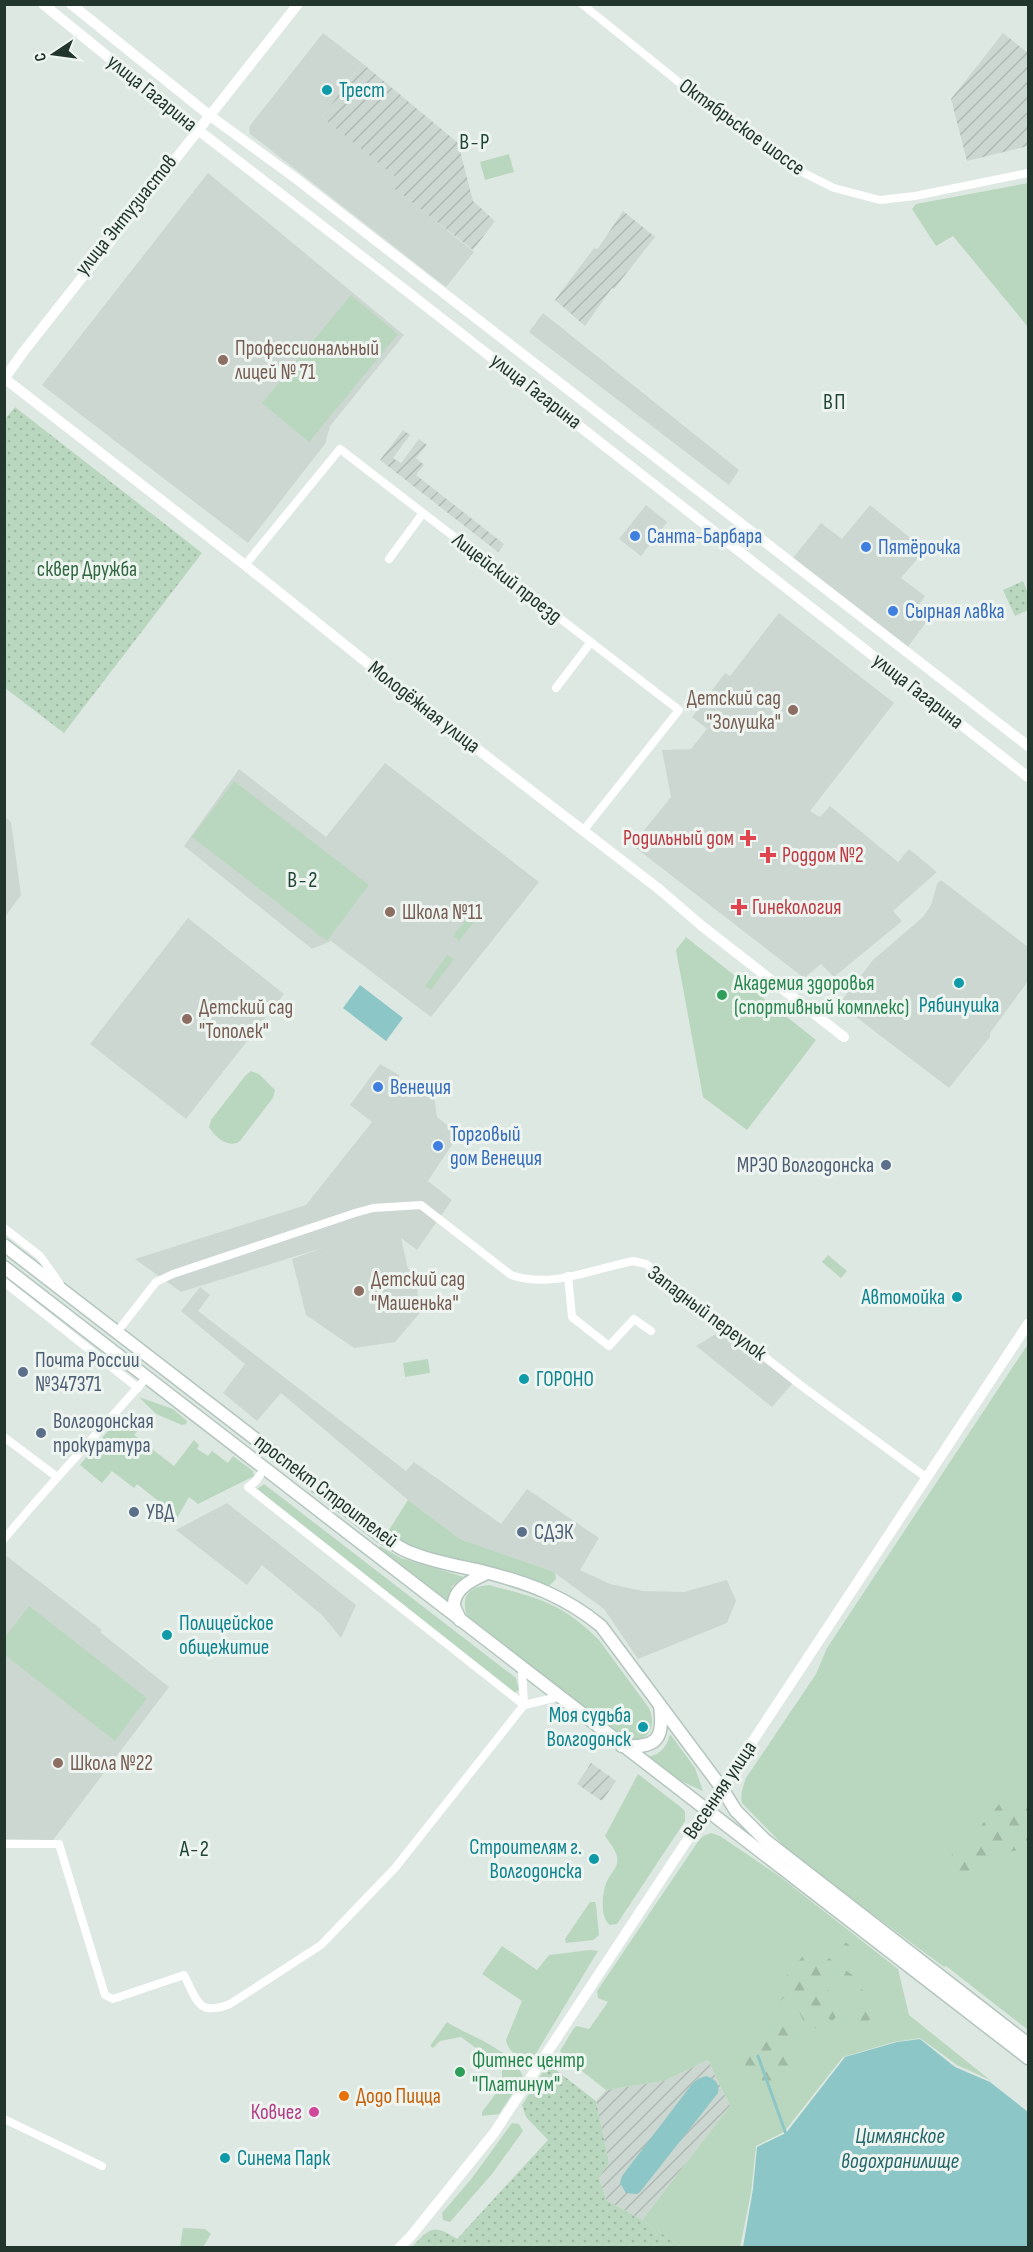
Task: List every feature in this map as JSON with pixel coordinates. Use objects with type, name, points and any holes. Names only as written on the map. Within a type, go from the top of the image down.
[{"type":"main road","name":"проспект Строителей","points":[[4,1245],[381,1536],[417,1554],[551,1593],[579,1608],[601,1626],[721,1787],[736,1811],[765,1840],[1029,2044]]},
{"type":"main road","name":"проспект Строителей","points":[[4,1267],[372,1550],[522,1670],[1029,2058]]},
{"type":"main road","points":[[461,1622],[454,1606],[458,1593],[470,1581],[487,1573]]},
{"type":"main road","points":[[622,1746],[648,1746],[656,1739],[662,1722],[660,1706]]},
{"type":"street","name":"улица Гагарина","points":[[43,4],[196,128],[1029,777]]},
{"type":"street","name":"улица Гагарина","points":[[71,4],[207,114],[294,177],[1029,746]]},
{"type":"street","name":"улица Энтузиастов","points":[[4,367],[196,128],[290,4]]},
{"type":"street","points":[[207,114],[298,4]]},
{"type":"street","name":"Октябрьское шоссе","points":[[582,4],[732,125],[794,168],[834,188],[880,200],[925,194],[1029,173]]},
{"type":"street","points":[[5,378],[196,128]]},
{"type":"street","name":"Молодёжная улица","points":[[5,378],[844,1037]]},
{"type":"street","name":"Лицейский проезд","points":[[245,565],[340,449],[679,710],[583,831]]},
{"type":"street","points":[[389,559],[423,513]]},
{"type":"street","points":[[556,688],[591,642]]},
{"type":"street","name":"Западный переулок","points":[[117,1332],[156,1282],[173,1274],[373,1208],[421,1205],[511,1275],[528,1280],[552,1280],[633,1261],[646,1264],[803,1387],[927,1478]]},
{"type":"street","points":[[4,1228],[40,1256],[67,1294]]},
{"type":"street","points":[[568,1276],[572,1317],[609,1346],[634,1318],[651,1331]]},
{"type":"street","points":[[4,1282],[138,1388]]},
{"type":"street","name":"Весенняя улица","points":[[399,2247],[411,2236],[494,2133],[1029,1324]]},
{"type":"street","points":[[4,1539],[147,1377]]},
{"type":"street","points":[[4,1437],[57,1477]]},
{"type":"street","points":[[264,1469],[256,1481],[248,1487],[524,1705]]},
{"type":"street","points":[[522,1670],[524,1705]]},
{"type":"street","points":[[4,1844],[59,1844],[105,1995],[113,1999],[184,1975],[199,2002],[205,2008],[216,2010],[230,2004],[321,1945],[395,1868],[524,1705],[558,1697]]},
{"type":"street","points":[[4,2119],[102,2166]]},
{"type":"shaded area","points":[[323,33],[362,63],[322,117],[398,178],[391,185],[474,252],[446,287],[250,134],[249,128],[252,123]]},
{"type":"shaded area","points":[[1003,33],[1028,53],[1028,146],[967,161],[951,99]]},
{"type":"shaded area","points":[[362,63],[458,143],[473,201],[495,221],[473,250],[390,185],[397,178],[322,117]]},
{"type":"shaded area","name":"Профессиональный лицей № 71","points":[[208,173],[404,335],[330,426],[325,444],[248,543],[42,385]]},
{"type":"shaded area","points":[[623,211],[655,237],[614,289],[612,288],[585,326],[555,300],[594,248],[599,247]]},
{"type":"shaded area","points":[[543,313],[739,470],[729,485],[529,332]]},
{"type":"shaded area","points":[[403,430],[410,435],[393,458],[401,463],[419,439],[427,445],[416,458],[424,465],[416,475],[504,544],[498,552],[380,460]]},
{"type":"shaded area","points":[[646,505],[667,522],[641,556],[619,539]]},
{"type":"shaded area","points":[[870,505],[925,550],[901,578],[925,596],[915,611],[927,621],[907,648],[793,558],[821,523],[842,539]]},
{"type":"shaded area","name":"Роддом №2","points":[[779,613],[894,703],[810,811],[820,817],[830,806],[898,862],[909,849],[937,872],[893,911],[902,921],[834,977],[821,964],[804,978],[632,845],[671,797],[662,750],[691,749],[707,729],[692,717],[725,673],[730,676]]},
{"type":"shaded area","name":"Школа №11","points":[[385,763],[539,882],[431,1017],[331,941],[312,949],[184,846],[239,769],[326,837]]},
{"type":"shaded area","points":[[5,817],[11,822],[21,895],[5,917]]},
{"type":"shaded area","points":[[941,880],[1028,947],[1028,981],[990,1033],[990,1037],[949,1088],[839,1004],[873,960],[923,917],[931,905],[937,884]]},
{"type":"shaded area","name":"Детский сад \"Тополек\"","points":[[188,918],[284,994],[186,1119],[90,1044]]},
{"type":"shaded area","points":[[380,1064],[399,1075],[400,1088],[432,1082],[437,1117],[459,1134],[428,1181],[452,1200],[417,1250],[401,1238],[408,1269],[415,1269],[420,1313],[395,1342],[354,1348],[306,1315],[292,1259],[325,1247],[181,1292],[135,1259],[306,1205],[372,1122],[350,1105]]},
{"type":"shaded area","points":[[200,1287],[210,1295],[198,1311],[406,1471],[414,1462],[501,1524],[527,1489],[599,1538],[580,1570],[610,1584],[643,1591],[684,1592],[727,1580],[736,1601],[727,1623],[638,1659],[604,1609],[552,1571],[460,1539],[408,1500],[281,1393],[257,1421],[223,1393],[245,1364],[181,1311]]},
{"type":"shaded area","points":[[724,1329],[793,1383],[772,1407],[696,1346]]},
{"type":"shaded area","points":[[227,1503],[356,1605],[341,1638],[322,1615],[262,1565],[247,1585],[176,1530]]},
{"type":"shaded area","name":"Школа №22","points":[[4,1554],[102,1630],[100,1632],[169,1687],[53,1840],[5,1839]]},
{"type":"shaded area","points":[[591,1763],[616,1781],[602,1801],[577,1784]]},
{"type":"shaded area","points":[[708,2060],[730,2106],[642,2220],[606,2200],[599,2177],[609,2163],[596,2101],[606,2090],[664,2081]]},
{"type":"green space","points":[[509,154],[514,172],[485,180],[480,162]]},
{"type":"green space","points":[[1028,183],[1028,327],[953,236],[936,246],[912,209],[916,204]]},
{"type":"green space","points":[[351,295],[398,334],[309,442],[262,403]]},
{"type":"green space","name":"сквер Дружба","points":[[15,407],[202,553],[64,733],[5,688],[4,420]]},
{"type":"green space","points":[[1023,581],[1028,593],[1028,610],[1015,616],[1003,590]]},
{"type":"green space","points":[[234,781],[369,885],[327,941],[192,837]]},
{"type":"green space","points":[[475,908],[481,913],[459,941],[453,936]]},
{"type":"green space","name":"Академия здоровья (спортивный комплекс)","points":[[686,937],[816,1040],[747,1130],[703,1097],[676,950]]},
{"type":"green space","points":[[447,955],[454,959],[431,990],[425,986]]},
{"type":"green space","points":[[251,1071],[259,1074],[275,1090],[273,1098],[239,1142],[226,1143],[218,1138],[209,1127],[211,1120]]},
{"type":"green space","points":[[828,1255],[847,1271],[841,1278],[822,1262]]},
{"type":"green space","points":[[1028,1344],[1028,2030],[946,1966],[944,1967],[794,1856],[742,1803],[741,1797],[746,1778],[816,1674],[827,1648]]},
{"type":"green space","points":[[428,1359],[430,1373],[405,1377],[403,1363]]},
{"type":"green space","points":[[139,1397],[173,1409],[187,1421],[186,1424],[182,1425],[156,1414]]},
{"type":"green space","points":[[121,1415],[139,1429],[134,1435],[174,1466],[194,1440],[199,1445],[197,1449],[208,1456],[212,1451],[228,1463],[233,1456],[253,1471],[254,1476],[198,1504],[189,1497],[177,1518],[169,1523],[167,1508],[137,1484],[134,1488],[112,1471],[102,1483],[80,1465]]},
{"type":"green space","points":[[264,1484],[516,1678],[519,1690],[514,1693],[257,1489]]},
{"type":"green space","points":[[408,1500],[460,1539],[552,1571],[556,1579],[550,1585],[545,1585],[412,1548],[387,1533]]},
{"type":"green space","points":[[380,1546],[401,1558],[464,1577],[452,1586],[448,1605],[378,1550]]},
{"type":"green space","points":[[489,1585],[536,1598],[561,1610],[599,1640],[649,1708],[652,1722],[649,1733],[639,1739],[625,1738],[467,1617],[465,1604],[467,1594],[475,1588]]},
{"type":"green space","points":[[29,1606],[147,1698],[115,1741],[5,1655],[5,1637]]},
{"type":"green space","points":[[670,1734],[695,1768],[703,1791],[681,1781],[649,1757],[663,1748]]},
{"type":"green space","points":[[638,1774],[683,1809],[685,1821],[617,1924],[610,1925],[604,1916],[603,1896],[617,1860],[605,1836]]},
{"type":"green space","points":[[1028,1793],[1028,1849],[993,1855],[967,1878],[953,1872],[948,1864],[955,1847],[973,1845],[980,1828],[999,1804],[1013,1806]]},
{"type":"green space","points":[[711,1833],[720,1836],[779,1876],[898,1969],[909,2015],[990,2080],[957,2065],[920,2038],[894,2042],[843,2057],[784,2132],[756,2146],[751,2193],[740,2247],[682,2247],[642,2220],[730,2106],[708,2060],[664,2081],[606,2090],[560,2051],[574,2028],[577,2026],[589,2029],[608,2002],[598,1998],[597,1991],[697,1843],[703,1836]]},
{"type":"green space","points":[[590,1902],[595,1902],[596,1905],[599,1935],[593,1940],[566,1943],[565,1939]]},
{"type":"green space","points":[[834,1934],[852,1947],[849,1952],[857,1958],[852,1966],[824,1944],[825,1938]]},
{"type":"green space","points":[[502,1946],[537,1970],[549,1955],[598,1951],[532,2060],[515,2055],[506,2040],[522,2001],[482,1974]]},
{"type":"green space","points":[[823,1954],[858,1979],[856,1984],[865,1992],[856,1995],[852,1988],[833,1975],[836,1968],[821,1957]]},
{"type":"green space","points":[[803,1956],[827,1974],[824,1978],[829,1984],[826,1988],[838,1998],[830,2007],[838,2015],[832,2021],[824,2015],[819,2026],[808,2032],[799,2011],[783,1998],[770,2014],[766,2006],[769,1997]]},
{"type":"green space","points":[[869,2004],[875,2006],[872,2017],[862,2027],[845,2027],[846,2018],[864,2015],[863,2009]]},
{"type":"green space","points":[[775,2018],[791,2024],[792,2033],[785,2052],[791,2063],[802,2056],[817,2053],[797,2074],[773,2089],[758,2089],[749,2079],[747,2072],[753,2067],[743,2067],[736,2058],[750,2048],[758,2033],[768,2033],[770,2024]]},
{"type":"green space","points":[[447,2022],[502,2052],[519,2068],[523,2078],[499,2114],[482,2116],[482,2112],[502,2085],[502,2067],[461,2037],[440,2041],[433,2048],[430,2046]]},
{"type":"green space","points":[[546,2067],[552,2067],[596,2101],[609,2163],[599,2177],[606,2200],[642,2220],[682,2247],[412,2247],[433,2230],[443,2231],[457,2239],[548,2140],[526,2117],[522,2105]]},
{"type":"green space","points":[[512,2123],[519,2124],[523,2131],[492,2174],[450,2222],[443,2220],[442,2213],[472,2178]]},
{"type":"green space","points":[[183,2228],[205,2229],[211,2234],[203,2247],[180,2247]]},
{"type":"water","points":[[360,985],[403,1018],[386,1041],[343,1008]]},
{"type":"water","name":"Цимлянское водохранилище","points":[[920,2039],[955,2067],[990,2082],[1028,2112],[1028,2247],[743,2247],[753,2189],[757,2147],[786,2133],[845,2057],[897,2042]]},
{"type":"water","points":[[706,2076],[716,2082],[718,2093],[640,2192],[626,2193],[620,2183],[622,2176],[692,2084]]},
{"type":"waterway","points":[[758,2056],[786,2134]]},
{"type":"place","name":"Трест","points":[[327,90]]},
{"type":"place","name":"Профессиональный лицей № 71","points":[[223,360]]},
{"type":"place","name":"Санта-Барбара","points":[[635,536]]},
{"type":"place","name":"Пятёрочка","points":[[866,547]]},
{"type":"place","name":"Сырная лавка","points":[[893,611]]},
{"type":"place","name":"Детский сад \"Золушка\"","points":[[793,710]]},
{"type":"place","name":"Родильный дом","points":[[748,838]]},
{"type":"place","name":"Роддом №2","points":[[768,855]]},
{"type":"place","name":"Гинекология","points":[[739,907]]},
{"type":"place","name":"Школа №11","points":[[390,912]]},
{"type":"place","name":"Рябинушка","points":[[959,983]]},
{"type":"place","name":"Академия здоровья (спортивный комплекс)","points":[[722,995]]},
{"type":"place","name":"Детский сад \"Тополек\"","points":[[187,1019]]},
{"type":"place","name":"Венеция","points":[[378,1087]]},
{"type":"place","name":"Торговый дом Венеция","points":[[438,1146]]},
{"type":"place","name":"МРЭО Волгодонска","points":[[886,1165]]},
{"type":"place","name":"Детский сад \"Машенька\"","points":[[359,1291]]},
{"type":"place","name":"Автомойка","points":[[957,1297]]},
{"type":"place","name":"Почта России №347371","points":[[23,1372]]},
{"type":"place","name":"ГОРОНО","points":[[524,1379]]},
{"type":"place","name":"Волгодонская прокуратура","points":[[41,1433]]},
{"type":"place","name":"УВД","points":[[134,1512]]},
{"type":"place","name":"СДЭК","points":[[522,1532]]},
{"type":"place","name":"Полицейское общежитие","points":[[167,1635]]},
{"type":"place","name":"Моя судьба Волгодонск","points":[[643,1727]]},
{"type":"place","name":"Школа №22","points":[[58,1763]]},
{"type":"place","name":"Строителям г. Волгодонска","points":[[594,1859]]},
{"type":"place","name":"Фитнес центр \"Платинум\"","points":[[460,2072]]},
{"type":"place","name":"Додо Пицца","points":[[344,2096]]},
{"type":"place","name":"Ковчег","points":[[314,2112]]},
{"type":"place","name":"Синема Парк","points":[[225,2158]]},
{"type":"district","name":"В-Р","points":[[475,142]]},
{"type":"district","name":"ВП","points":[[835,402]]},
{"type":"district","name":"В-2","points":[[303,880]]},
{"type":"district","name":"А-2","points":[[195,1849]]}]
